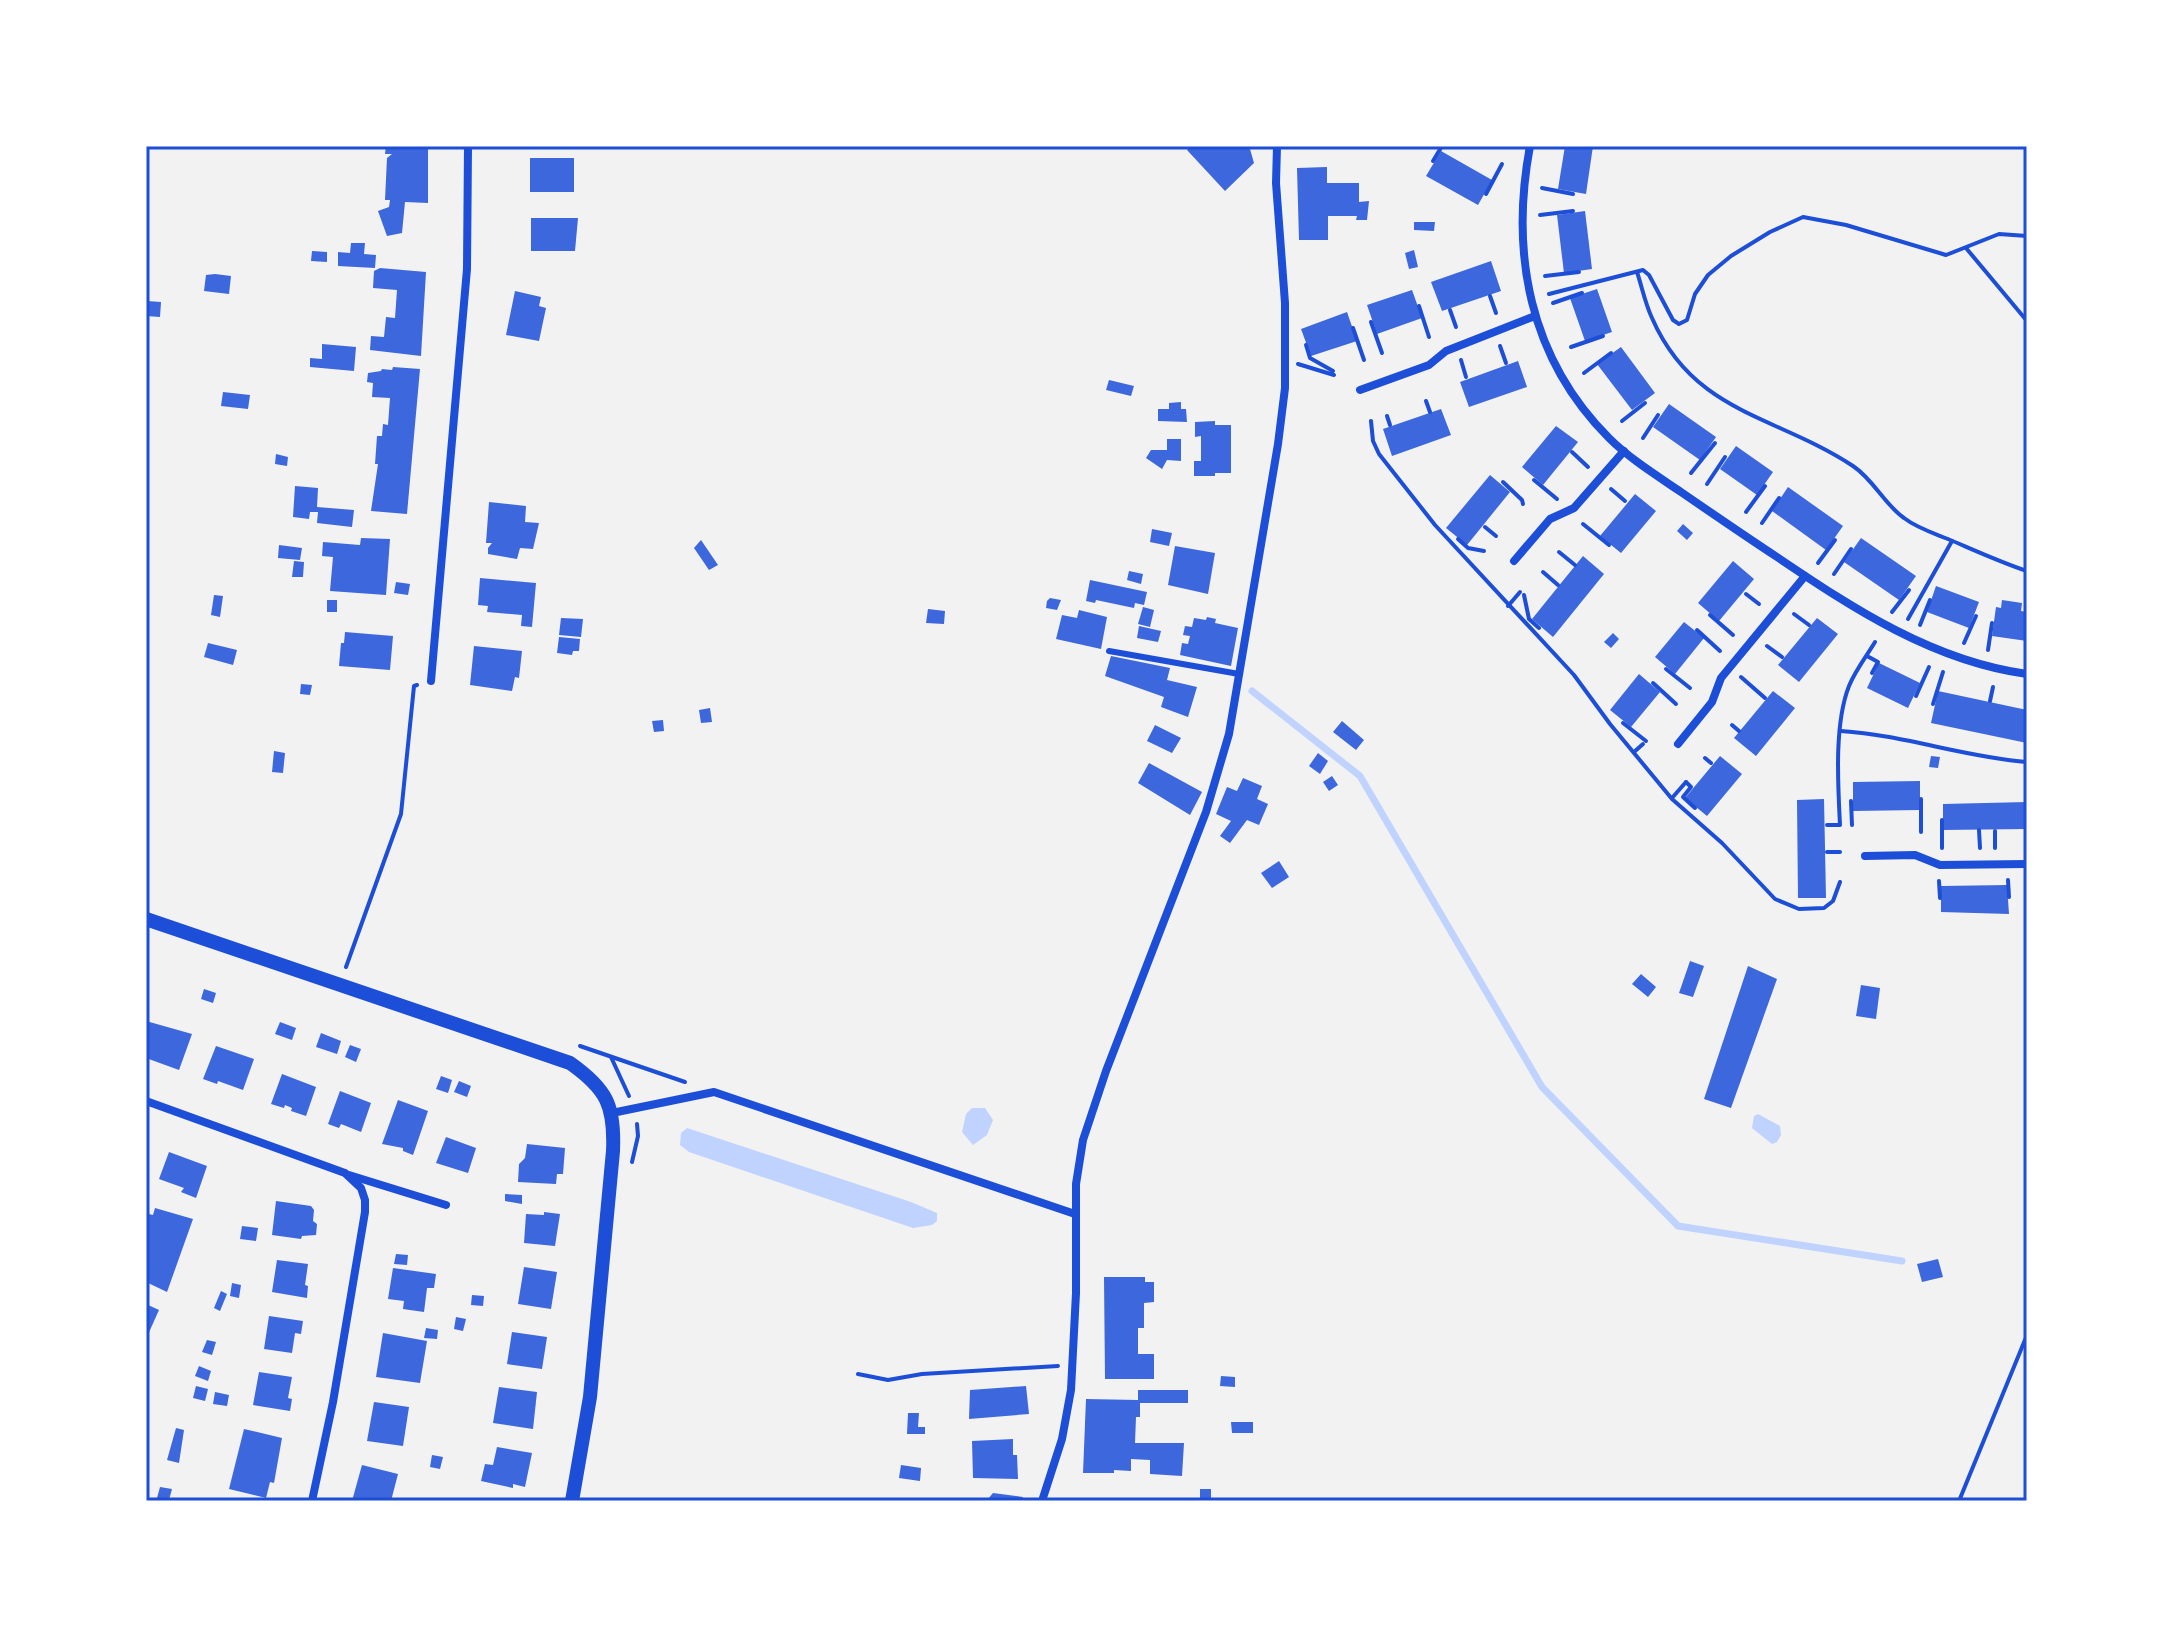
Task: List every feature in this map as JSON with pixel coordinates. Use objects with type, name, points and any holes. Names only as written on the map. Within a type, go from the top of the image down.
[{"type":"street","points":[[431,681],[467,269],[468,146]]},
{"type":"street","points":[[1042,1501],[1064,1429],[1074,1365],[1078,1163],[1094,1106],[1206,812],[1229,734],[1285,388],[1285,303],[1276,183],[1277,146]]},
{"type":"street","points":[[1530,146],[1522,242],[1528,291],[1556,366],[1581,406],[1624,451],[1805,576],[1885,626],[1910,639],[1975,662],[2027,674]]},
{"type":"street","points":[[1360,390],[1429,365],[1446,351],[1535,316]]},
{"type":"street","points":[[1514,561],[1550,519],[1574,508],[1624,451]]},
{"type":"street","points":[[1678,744],[1712,702],[1721,678],[1805,576]]},
{"type":"street","points":[[1865,856],[1915,855],[1940,865],[2027,864]]},
{"type":"street","points":[[146,919],[570,1063],[600,1087],[612,1113],[613,1151],[596,1348],[572,1501]]},
{"type":"street","points":[[612,1113],[714,1092],[1075,1214]]},
{"type":"street","points":[[146,1101],[345,1173],[446,1205]]},
{"type":"street","points":[[312,1501],[333,1402],[365,1212],[361,1188],[345,1173]]},
{"type":"lane","points":[[1109,651],[1239,674]]},
{"type":"path","points":[[1433,161],[1442,146]]},
{"type":"path","points":[[1486,194],[1502,164]]},
{"type":"path","points":[[1542,188],[1573,194]]},
{"type":"path","points":[[1540,215],[1573,211]]},
{"type":"path","points":[[1549,294],[1643,270],[1649,275],[1673,320],[1679,324],[1687,320],[1695,294],[1708,275],[1760,238],[1803,217],[1858,228],[1946,255],[1999,234],[2027,236]]},
{"type":"path","points":[[1966,248],[2027,321]]},
{"type":"path","points":[[1637,271],[1656,326],[1680,364],[1693,378],[1731,406],[1803,438],[1852,465],[1877,487],[1902,517],[1993,560],[2027,571]]},
{"type":"path","points":[[1545,276],[1579,272]]},
{"type":"path","points":[[1553,303],[1582,293]]},
{"type":"path","points":[[1490,296],[1496,313]]},
{"type":"path","points":[[1419,306],[1429,337]]},
{"type":"path","points":[[1450,310],[1456,327]]},
{"type":"path","points":[[1371,322],[1382,353]]},
{"type":"path","points":[[1353,328],[1364,360]]},
{"type":"path","points":[[1571,347],[1603,336]]},
{"type":"path","points":[[1286,360],[1333,373],[1310,358],[1306,345]]},
{"type":"path","points":[[1500,346],[1506,363]]},
{"type":"path","points":[[1584,373],[1611,353]]},
{"type":"path","points":[[1461,360],[1466,377]]},
{"type":"path","points":[[1426,401],[1430,412]]},
{"type":"path","points":[[1622,421],[1645,403]]},
{"type":"path","points":[[1643,438],[1658,415]]},
{"type":"path","points":[[1387,416],[1390,425]]},
{"type":"path","points":[[1371,421],[1373,441],[1383,460],[1435,525],[1475,563],[1508,606],[1574,675],[1672,799],[1722,843],[1767,893],[1799,909],[1824,908],[1833,901],[1840,882]]},
{"type":"path","points":[[1691,473],[1715,443]]},
{"type":"path","points":[[1572,452],[1588,467]]},
{"type":"path","points":[[1707,484],[1725,457]]},
{"type":"path","points":[[1534,480],[1557,499]]},
{"type":"path","points":[[1503,482],[1523,504]]},
{"type":"path","points":[[1746,512],[1765,486]]},
{"type":"path","points":[[1611,489],[1625,501]]},
{"type":"path","points":[[1762,523],[1779,498]]},
{"type":"path","points":[[1583,524],[1609,545]]},
{"type":"path","points":[[1485,527],[1496,536]]},
{"type":"path","points":[[1458,539],[1468,548],[1484,551]]},
{"type":"path","points":[[1818,563],[1835,540]]},
{"type":"path","points":[[1908,620],[1952,541]]},
{"type":"path","points":[[1834,574],[1851,549]]},
{"type":"path","points":[[1559,552],[1575,565]]},
{"type":"path","points":[[1543,572],[1558,585]]},
{"type":"path","points":[[1892,612],[1909,590]]},
{"type":"path","points":[[1508,606],[1522,593],[1529,619],[1539,628]]},
{"type":"path","points":[[1746,594],[1759,604]]},
{"type":"path","points":[[1920,625],[1930,600]]},
{"type":"path","points":[[1794,614],[1809,625]]},
{"type":"path","points":[[1710,615],[1733,635]]},
{"type":"path","points":[[1964,643],[1976,616]]},
{"type":"path","points":[[1988,650],[1992,623]]},
{"type":"path","points":[[1697,630],[1720,651]]},
{"type":"path","points":[[1827,825],[1840,825],[1841,731],[1849,686],[1875,642]]},
{"type":"path","points":[[1767,646],[1782,657]]},
{"type":"path","points":[[1867,656],[1878,662],[1872,673]]},
{"type":"path","points":[[1916,696],[1929,667]]},
{"type":"path","points":[[1666,669],[1690,688]]},
{"type":"path","points":[[1933,704],[1943,672]]},
{"type":"path","points":[[1741,677],[1765,698]]},
{"type":"path","points":[[1653,683],[1676,704]]},
{"type":"path","points":[[346,967],[401,814],[414,686]]},
{"type":"path","points":[[1990,701],[1993,687]]},
{"type":"path","points":[[1623,723],[1644,742],[1634,752]]},
{"type":"path","points":[[1732,725],[1739,731]]},
{"type":"path","points":[[1841,731],[2027,762]]},
{"type":"path","points":[[1705,758],[1711,763]]},
{"type":"path","points":[[1672,799],[1686,782],[1691,787],[1683,797],[1695,808]]},
{"type":"path","points":[[1921,799],[1921,832]]},
{"type":"path","points":[[1851,801],[1852,825]]},
{"type":"path","points":[[1942,820],[1942,848]]},
{"type":"path","points":[[1979,830],[1980,848]]},
{"type":"path","points":[[1995,831],[1995,848]]},
{"type":"path","points":[[1827,852],[1840,852]]},
{"type":"path","points":[[2008,880],[2009,897]]},
{"type":"path","points":[[1939,881],[1940,898]]},
{"type":"path","points":[[1959,1501],[2027,1335]]},
{"type":"path","points":[[858,1374],[888,1380],[949,1372],[1074,1365]]},
{"type":"water","points":[[972,1108],[985,1108],[993,1120],[987,1135],[973,1145],[962,1132],[966,1114]]},
{"type":"water","points":[[1758,1114],[1780,1126],[1781,1135],[1777,1142],[1772,1144],[1752,1128],[1754,1116]]},
{"type":"water","points":[[687,1128],[911,1202],[937,1213],[937,1221],[932,1225],[913,1228],[689,1152],[680,1145],[681,1133]]},
{"type":"building","points":[[386,146],[428,146],[428,203],[405,202],[402,233],[387,236],[378,211],[389,207],[390,200],[385,200],[387,158],[392,154],[385,154]]},
{"type":"building","points":[[1191,146],[1253,146],[1250,149],[1254,163],[1225,191],[1187,150]]},
{"type":"building","points":[[1565,146],[1593,146],[1586,194],[1558,189]]},
{"type":"building","points":[[1441,151],[1492,180],[1478,205],[1426,176]]},
{"type":"building","points":[[530,158],[574,158],[574,192],[530,192]]},
{"type":"building","points":[[1327,167],[1327,183],[1359,183],[1359,202],[1369,201],[1367,220],[1356,220],[1357,216],[1328,216],[1328,240],[1299,240],[1297,168]]},
{"type":"building","points":[[1585,211],[1592,269],[1564,273],[1557,215]]},
{"type":"building","points":[[531,218],[578,218],[575,251],[531,251]]},
{"type":"building","points":[[1414,222],[1435,222],[1434,231],[1414,230]]},
{"type":"building","points":[[351,243],[365,243],[364,254],[376,255],[375,268],[338,266],[338,252],[350,253]]},
{"type":"building","points":[[1414,250],[1418,267],[1409,269],[1405,253]]},
{"type":"building","points":[[312,251],[327,252],[327,262],[311,261]]},
{"type":"building","points":[[1491,261],[1501,291],[1442,311],[1431,282]]},
{"type":"building","points":[[380,268],[426,272],[421,356],[370,350],[371,336],[384,337],[386,317],[395,318],[397,290],[373,288],[374,271]]},
{"type":"building","points":[[206,275],[231,276],[229,294],[204,291]]},
{"type":"building","points":[[1597,289],[1612,332],[1585,341],[1570,298]]},
{"type":"building","points":[[1412,290],[1422,318],[1377,334],[1367,305]]},
{"type":"building","points":[[515,291],[541,297],[539,306],[546,308],[539,341],[506,335]]},
{"type":"building","points":[[147,301],[161,302],[160,317],[146,316]]},
{"type":"building","points":[[1347,312],[1357,341],[1311,356],[1301,329]]},
{"type":"building","points":[[322,344],[356,347],[354,371],[310,367],[310,358],[322,359]]},
{"type":"building","points":[[1621,347],[1655,393],[1632,410],[1597,364]]},
{"type":"building","points":[[1518,361],[1527,387],[1469,407],[1460,382]]},
{"type":"building","points":[[393,367],[420,369],[407,514],[371,511],[378,464],[375,464],[377,436],[382,436],[383,424],[388,425],[390,398],[372,397],[373,383],[367,382],[368,373],[392,370]]},
{"type":"building","points":[[1109,380],[1134,386],[1131,396],[1106,390]]},
{"type":"building","points":[[223,392],[250,395],[248,409],[221,406]]},
{"type":"building","points":[[1181,402],[1181,409],[1186,409],[1187,422],[1158,421],[1158,409],[1169,409],[1169,403]]},
{"type":"building","points":[[1669,404],[1716,437],[1700,460],[1653,427]]},
{"type":"building","points":[[1441,409],[1451,435],[1392,456],[1383,429]]},
{"type":"building","points":[[1215,421],[1215,425],[1231,425],[1231,473],[1194,476],[1194,461],[1201,461],[1201,436],[1195,437],[1195,422]]},
{"type":"building","points":[[1556,426],[1578,442],[1543,485],[1522,467]]},
{"type":"building","points":[[1167,439],[1181,439],[1181,461],[1167,460],[1162,469],[1146,458],[1151,450],[1167,450]]},
{"type":"building","points":[[1736,446],[1773,472],[1757,495],[1720,469]]},
{"type":"building","points":[[276,454],[288,457],[287,466],[275,464]]},
{"type":"building","points":[[1490,475],[1510,492],[1467,545],[1446,528]]},
{"type":"building","points":[[295,486],[318,488],[317,507],[354,510],[352,527],[317,523],[318,512],[310,512],[309,519],[293,517]]},
{"type":"building","points":[[1788,487],[1843,526],[1826,550],[1772,511]]},
{"type":"building","points":[[1635,494],[1656,511],[1621,553],[1600,536]]},
{"type":"building","points":[[489,502],[526,506],[525,522],[539,523],[533,549],[520,548],[517,559],[488,554],[492,543],[486,543]]},
{"type":"building","points":[[1683,524],[1693,533],[1687,540],[1677,531]]},
{"type":"building","points":[[1152,529],[1172,533],[1169,546],[1150,542]]},
{"type":"building","points":[[361,538],[390,539],[386,595],[330,591],[333,557],[322,556],[323,542],[360,545]]},
{"type":"building","points":[[1861,538],[1916,576],[1899,600],[1844,562]]},
{"type":"building","points":[[701,540],[718,565],[709,570],[694,548]]},
{"type":"building","points":[[279,545],[302,548],[300,560],[278,558]]},
{"type":"building","points":[[1175,546],[1215,553],[1208,594],[1168,585]]},
{"type":"building","points":[[1583,556],[1604,574],[1553,637],[1532,619]]},
{"type":"building","points":[[294,561],[304,562],[303,577],[292,577]]},
{"type":"building","points":[[1733,561],[1754,579],[1719,621],[1698,603]]},
{"type":"building","points":[[1129,571],[1143,574],[1141,584],[1127,580]]},
{"type":"building","points":[[480,578],[536,583],[532,627],[521,626],[522,615],[487,612],[488,606],[478,605]]},
{"type":"building","points":[[1090,580],[1147,592],[1144,605],[1135,603],[1134,608],[1096,600],[1095,603],[1086,601]]},
{"type":"building","points":[[396,582],[410,584],[408,595],[394,593]]},
{"type":"building","points":[[1936,586],[1979,602],[1969,628],[1927,612]]},
{"type":"building","points":[[214,595],[223,596],[220,617],[211,615]]},
{"type":"building","points":[[1050,598],[1061,600],[1057,610],[1046,608]]},
{"type":"building","points":[[327,600],[337,600],[337,612],[327,612]]},
{"type":"building","points":[[2002,600],[2022,603],[2021,611],[2027,612],[2027,641],[1992,636],[1996,607],[2001,608]]},
{"type":"building","points":[[1143,607],[1154,610],[1150,627],[1138,624]]},
{"type":"building","points":[[928,609],[945,611],[944,624],[926,623]]},
{"type":"building","points":[[1079,610],[1107,617],[1101,649],[1056,639],[1062,615],[1077,618]]},
{"type":"building","points":[[1207,617],[1216,619],[1215,623],[1238,628],[1231,666],[1180,655],[1182,643],[1188,644],[1190,636],[1183,635],[1185,626],[1192,627],[1194,618],[1206,620]]},
{"type":"building","points":[[561,618],[583,619],[581,637],[559,635]]},
{"type":"building","points":[[1817,618],[1838,634],[1799,682],[1778,665]]},
{"type":"building","points":[[1684,622],[1704,638],[1675,674],[1655,657]]},
{"type":"building","points":[[1139,626],[1161,631],[1158,642],[1137,638]]},
{"type":"building","points":[[345,632],[393,636],[390,670],[339,666]]},
{"type":"building","points":[[1613,633],[1619,639],[1611,648],[1604,642]]},
{"type":"building","points":[[559,637],[580,639],[579,651],[573,651],[572,655],[557,653]]},
{"type":"building","points":[[208,643],[237,650],[233,665],[204,657]]},
{"type":"building","points":[[474,646],[522,651],[519,678],[515,677],[512,691],[470,685]]},
{"type":"building","points":[[1111,656],[1170,668],[1167,680],[1197,687],[1188,717],[1161,707],[1164,697],[1105,676]]},
{"type":"building","points":[[1879,663],[1920,683],[1908,708],[1867,688]]},
{"type":"building","points":[[1639,674],[1660,692],[1631,727],[1610,710]]},
{"type":"building","points":[[301,684],[312,685],[310,695],[300,694]]},
{"type":"building","points":[[1773,691],[1795,708],[1756,756],[1734,738]]},
{"type":"building","points":[[1938,691],[2027,710],[2027,743],[1931,723]]},
{"type":"building","points":[[710,708],[712,722],[701,723],[699,710]]},
{"type":"building","points":[[663,720],[664,731],[654,732],[652,721]]},
{"type":"building","points":[[1342,721],[1364,740],[1356,750],[1333,732]]},
{"type":"building","points":[[1155,725],[1181,738],[1172,753],[1147,741]]},
{"type":"building","points":[[274,751],[285,753],[283,773],[272,772]]},
{"type":"building","points":[[1318,753],[1328,761],[1320,774],[1309,766]]},
{"type":"building","points":[[1720,756],[1742,774],[1707,816],[1685,798]]},
{"type":"building","points":[[1931,756],[1940,757],[1938,768],[1929,767]]},
{"type":"building","points":[[1149,763],[1202,792],[1190,815],[1138,783]]},
{"type":"building","points":[[1332,776],[1338,785],[1329,791],[1323,782]]},
{"type":"building","points":[[1243,778],[1262,786],[1257,799],[1268,804],[1259,825],[1247,820],[1230,843],[1220,836],[1231,821],[1216,814],[1227,787],[1237,791]]},
{"type":"building","points":[[1920,781],[1920,810],[1853,811],[1853,782]]},
{"type":"building","points":[[1824,799],[1826,898],[1798,898],[1797,800]]},
{"type":"building","points":[[2027,802],[2027,829],[1943,830],[1943,804]]},
{"type":"building","points":[[1279,861],[1289,877],[1272,888],[1261,873]]},
{"type":"building","points":[[2007,885],[2009,914],[1941,912],[1941,886]]},
{"type":"building","points":[[1690,961],[1704,966],[1693,997],[1679,993]]},
{"type":"building","points":[[1748,966],[1777,979],[1731,1108],[1704,1099]]},
{"type":"building","points":[[1641,974],[1656,987],[1648,997],[1632,984]]},
{"type":"building","points":[[1861,985],[1880,988],[1876,1019],[1856,1016]]},
{"type":"building","points":[[204,989],[216,993],[213,1003],[201,999]]},
{"type":"building","points":[[146,1021],[192,1034],[179,1070],[146,1058]]},
{"type":"building","points":[[280,1022],[296,1028],[292,1040],[275,1034]]},
{"type":"building","points":[[321,1033],[341,1041],[337,1054],[316,1047]]},
{"type":"building","points":[[350,1045],[361,1049],[356,1062],[345,1057]]},
{"type":"building","points":[[216,1046],[254,1059],[243,1090],[203,1079]]},
{"type":"building","points":[[282,1074],[316,1087],[306,1116],[291,1111],[292,1108],[285,1105],[284,1108],[271,1104]]},
{"type":"building","points":[[441,1076],[452,1080],[448,1093],[436,1089]]},
{"type":"building","points":[[459,1081],[471,1086],[467,1097],[454,1092]]},
{"type":"building","points":[[340,1091],[371,1103],[361,1132],[341,1124],[339,1128],[328,1124]]},
{"type":"building","points":[[398,1100],[428,1111],[413,1155],[403,1151],[403,1148],[382,1144]]},
{"type":"building","points":[[446,1137],[476,1148],[468,1173],[436,1163]]},
{"type":"building","points":[[527,1144],[565,1148],[563,1174],[557,1174],[556,1184],[518,1182],[519,1164],[525,1158]]},
{"type":"building","points":[[169,1152],[207,1166],[196,1198],[181,1192],[184,1188],[159,1179]]},
{"type":"building","points":[[505,1194],[522,1195],[522,1204],[505,1201]]},
{"type":"building","points":[[276,1201],[311,1206],[314,1210],[313,1221],[317,1224],[316,1235],[302,1236],[301,1239],[272,1235]]},
{"type":"building","points":[[155,1208],[193,1219],[167,1292],[146,1282],[146,1223]]},
{"type":"building","points":[[544,1212],[560,1214],[555,1246],[524,1243],[526,1214],[544,1215]]},
{"type":"building","points":[[242,1226],[258,1228],[256,1241],[240,1239]]},
{"type":"building","points":[[396,1254],[408,1255],[407,1265],[394,1264]]},
{"type":"building","points":[[1938,1259],[1943,1277],[1922,1282],[1917,1264]]},
{"type":"building","points":[[277,1260],[308,1264],[307,1298],[272,1292]]},
{"type":"building","points":[[524,1267],[557,1272],[551,1309],[518,1304]]},
{"type":"building","points":[[393,1268],[436,1274],[434,1288],[427,1288],[424,1312],[403,1309],[404,1301],[388,1299]]},
{"type":"building","points":[[1104,1277],[1145,1277],[1145,1282],[1154,1282],[1154,1302],[1144,1303],[1144,1328],[1138,1328],[1138,1354],[1154,1354],[1154,1379],[1105,1379]]},
{"type":"building","points":[[232,1283],[241,1285],[239,1298],[230,1296]]},
{"type":"building","points":[[221,1291],[227,1294],[220,1311],[214,1308]]},
{"type":"building","points":[[472,1295],[484,1296],[483,1306],[471,1305]]},
{"type":"building","points":[[146,1304],[159,1310],[146,1339]]},
{"type":"building","points":[[269,1316],[303,1321],[301,1334],[295,1333],[292,1353],[264,1349]]},
{"type":"building","points":[[456,1317],[466,1319],[463,1331],[454,1329]]},
{"type":"building","points":[[426,1328],[438,1330],[437,1339],[424,1338]]},
{"type":"building","points":[[512,1332],[547,1337],[542,1369],[507,1364]]},
{"type":"building","points":[[383,1333],[427,1341],[420,1383],[376,1377]]},
{"type":"building","points":[[207,1340],[216,1342],[212,1355],[202,1352]]},
{"type":"building","points":[[199,1366],[211,1371],[208,1381],[195,1376]]},
{"type":"building","points":[[259,1372],[292,1377],[288,1398],[292,1399],[290,1411],[253,1405]]},
{"type":"building","points":[[1221,1376],[1235,1377],[1235,1387],[1220,1386]]},
{"type":"building","points":[[196,1386],[208,1389],[205,1401],[193,1398]]},
{"type":"building","points":[[1026,1386],[1029,1414],[969,1419],[970,1390]]},
{"type":"building","points":[[499,1387],[537,1392],[533,1429],[493,1423]]},
{"type":"building","points":[[1138,1390],[1188,1390],[1188,1403],[1140,1403],[1140,1417],[1136,1417],[1135,1443],[1184,1443],[1182,1476],[1150,1474],[1150,1460],[1131,1459],[1131,1471],[1083,1473],[1086,1399],[1138,1400]]},
{"type":"building","points":[[215,1392],[229,1395],[227,1406],[213,1404]]},
{"type":"building","points":[[374,1402],[409,1407],[403,1446],[367,1441]]},
{"type":"building","points":[[908,1413],[919,1413],[918,1427],[925,1427],[925,1434],[907,1434]]},
{"type":"building","points":[[1231,1422],[1253,1422],[1253,1433],[1232,1433]]},
{"type":"building","points":[[176,1428],[184,1430],[179,1463],[167,1460]]},
{"type":"building","points":[[244,1429],[282,1438],[274,1483],[270,1482],[266,1498],[229,1489]]},
{"type":"building","points":[[1013,1439],[1018,1479],[973,1478],[972,1441]]},
{"type":"building","points":[[497,1447],[532,1453],[525,1487],[513,1484],[513,1488],[481,1481],[485,1464],[493,1465]]},
{"type":"building","points":[[432,1455],[443,1457],[440,1469],[430,1467]]},
{"type":"building","points":[[362,1465],[398,1474],[391,1501],[352,1501]]},
{"type":"building","points":[[901,1465],[921,1468],[920,1481],[899,1478]]},
{"type":"building","points":[[160,1487],[172,1489],[169,1500],[157,1498]]},
{"type":"building","points":[[1200,1489],[1211,1489],[1211,1501],[1200,1501]]},
{"type":"building","points":[[993,1493],[1023,1497],[1021,1501],[992,1501],[988,1499]]},
{"type":"waterway","points":[[1252,691],[1360,776],[1542,1087],[1678,1226],[1902,1261]]}]
